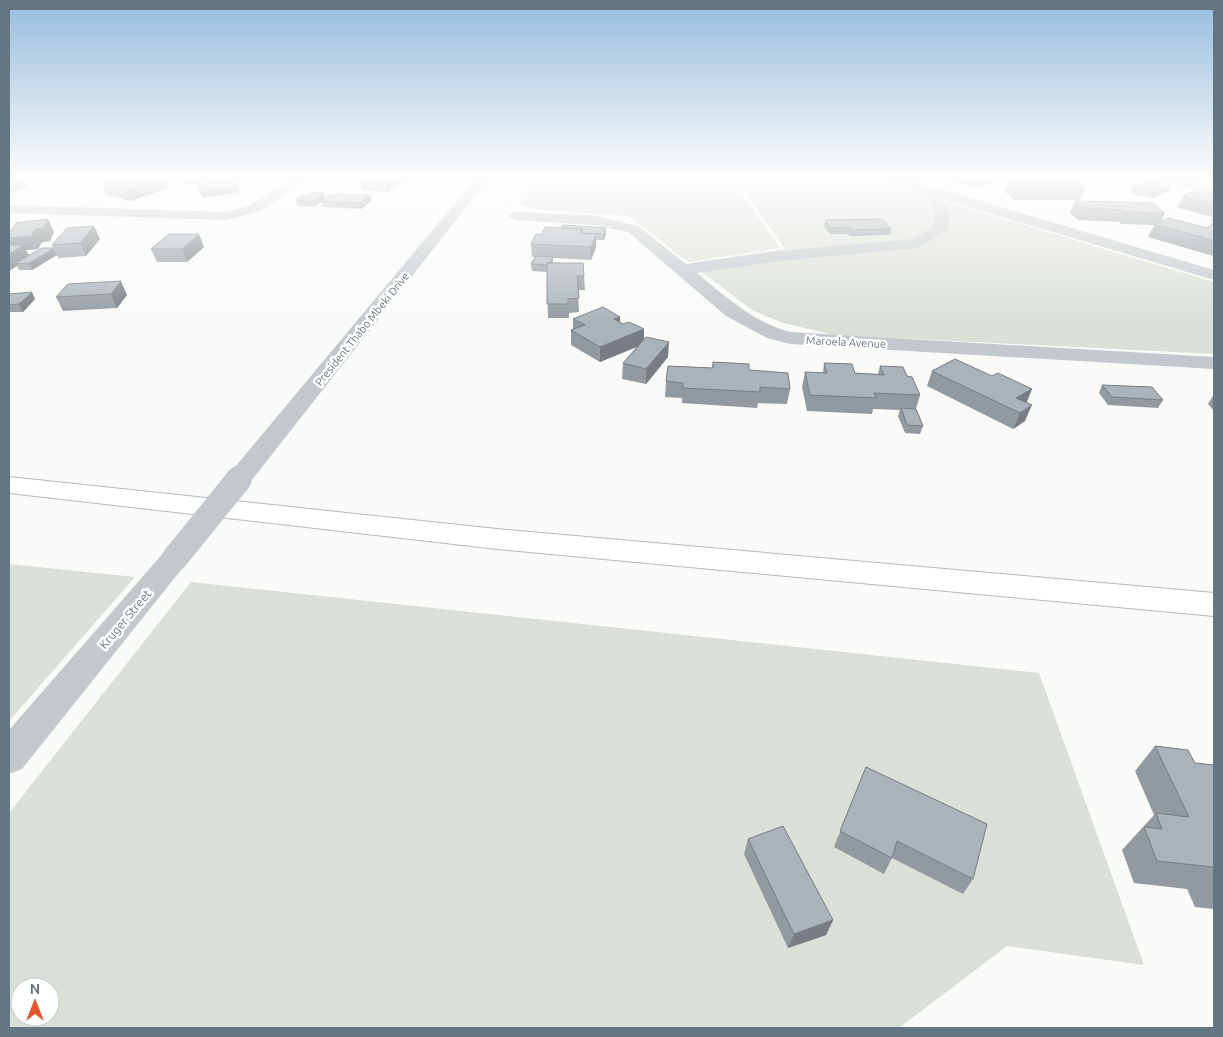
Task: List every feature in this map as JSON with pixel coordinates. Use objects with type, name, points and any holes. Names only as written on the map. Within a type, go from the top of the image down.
[{"type":"highway","points":[[9,486],[497,540],[1214,605]]},
{"type":"street","name":"President Thabo Mbeki Drive","points":[[239,479],[368,323],[445,226]]},
{"type":"street","name":"Maroela Avenue","points":[[626,226],[633,229],[733,312],[774,334],[790,338],[806,341],[1214,364]]},
{"type":"street","points":[[683,270],[780,256],[917,243],[941,229],[941,226]]},
{"type":"street","points":[[1049,226],[1214,275]]},
{"type":"street","name":"Kruger Street","points":[[9,757],[239,479]]},
{"type":"shaded area","points":[[642,226],[765,226],[780,248],[688,262]]},
{"type":"shaded area","points":[[769,226],[1029,226],[1214,282],[1214,354],[834,335],[783,323],[752,310],[690,263],[785,249]]},
{"type":"shaded area","points":[[9,564],[135,577],[9,721]]},
{"type":"shaded area","points":[[191,582],[1039,673],[1144,965],[1007,946],[899,1028],[9,1028],[9,813]]},
{"type":"building","points":[[14,226],[44,226],[35,229],[32,236],[9,238],[9,233]]},
{"type":"building","points":[[94,226],[80,243],[52,245],[67,228]]},
{"type":"building","points":[[563,226],[583,226],[606,228],[604,234],[582,233],[582,229],[562,228]]},
{"type":"building","points":[[830,226],[889,226],[891,229],[851,230],[849,227],[831,228]]},
{"type":"building","points":[[1162,226],[1206,228],[1214,226],[1214,241]]},
{"type":"building","points":[[545,227],[582,229],[580,234],[596,234],[591,247],[531,244],[536,234],[542,234]]},
{"type":"building","points":[[169,234],[199,234],[182,249],[151,249]]},
{"type":"building","points":[[9,245],[24,245],[9,254]]},
{"type":"building","points":[[42,248],[53,249],[28,264],[16,263]]},
{"type":"building","points":[[536,256],[553,257],[547,265],[531,264]]},
{"type":"building","points":[[547,263],[583,263],[584,276],[577,276],[579,298],[568,299],[568,304],[547,304]]},
{"type":"building","points":[[121,281],[111,294],[56,297],[68,284]]},
{"type":"building","points":[[32,292],[19,304],[9,305],[9,294]]},
{"type":"building","points":[[603,307],[620,317],[614,319],[623,324],[629,322],[644,329],[600,347],[571,330],[585,325],[573,319]]},
{"type":"building","points":[[646,337],[669,342],[646,369],[623,363]]},
{"type":"building","points":[[955,359],[992,376],[998,373],[1032,389],[1016,398],[1032,405],[1020,413],[932,371]]},
{"type":"building","points":[[713,362],[749,364],[749,370],[788,373],[790,389],[760,387],[760,392],[683,388],[683,383],[666,381],[668,366],[713,368]]},
{"type":"building","points":[[824,363],[852,364],[855,373],[884,375],[880,366],[903,367],[907,376],[912,377],[920,395],[874,393],[876,398],[810,395],[805,372],[827,373]]},
{"type":"building","points":[[1102,385],[1152,387],[1163,400],[1112,397]]},
{"type":"building","points":[[901,408],[916,409],[923,426],[907,425]]},
{"type":"building","points":[[1155,746],[1188,750],[1195,763],[1214,765],[1214,870],[1213,867],[1157,861],[1144,827],[1162,829],[1156,813],[1189,817]]},
{"type":"building","points":[[866,767],[987,824],[973,879],[897,841],[892,858],[840,831]]},
{"type":"building","points":[[783,826],[833,920],[794,934],[748,839]]}]
